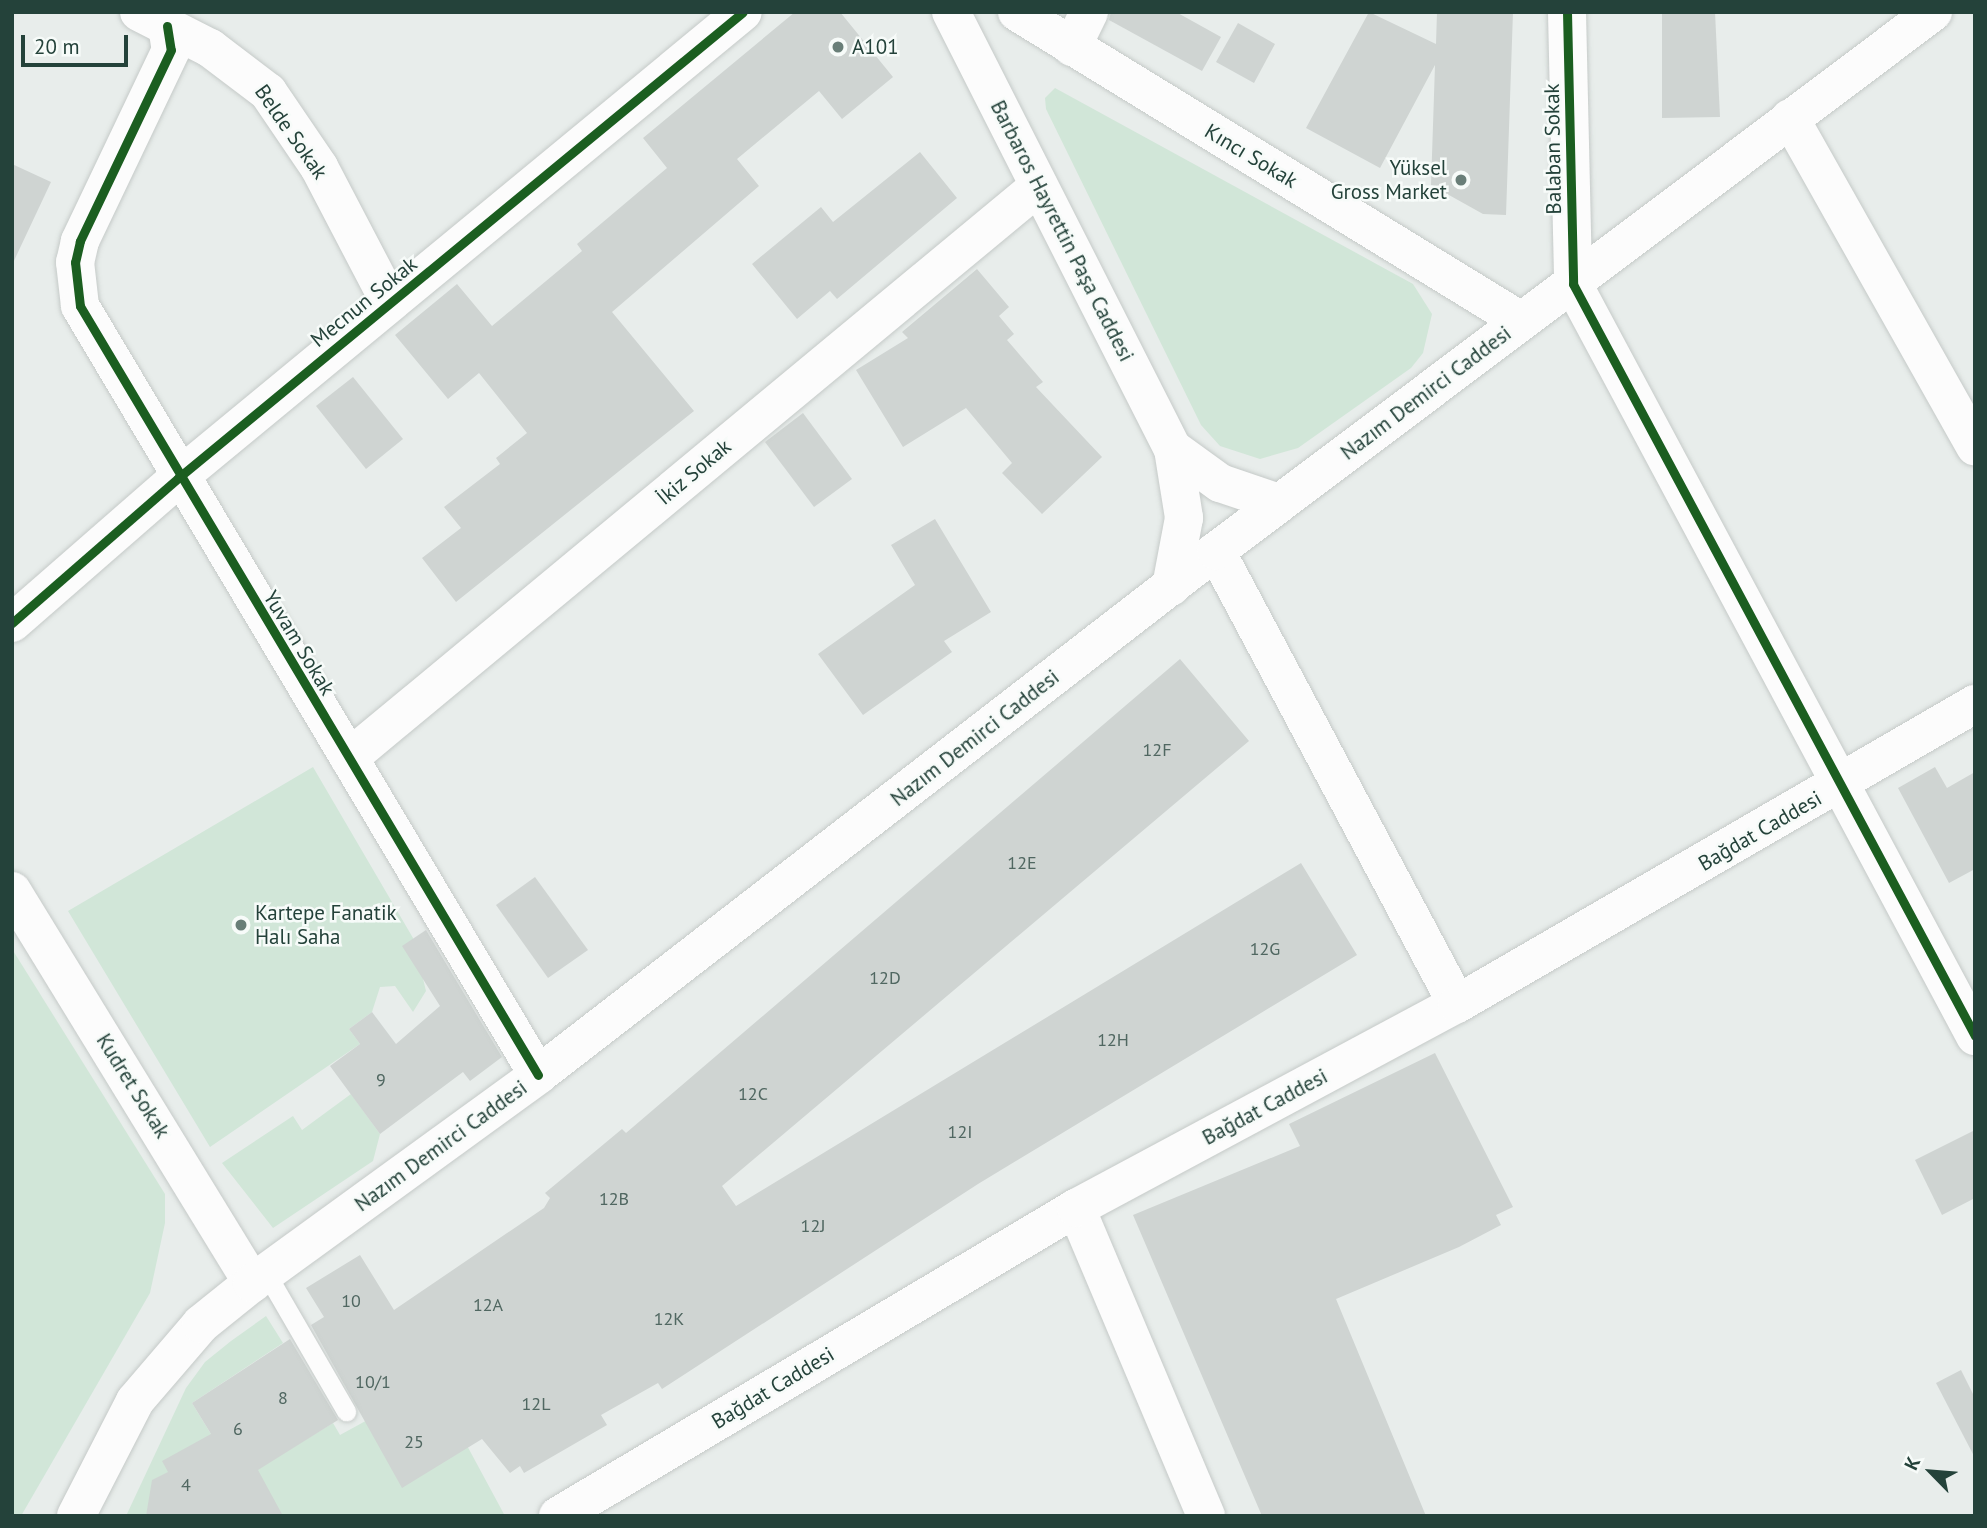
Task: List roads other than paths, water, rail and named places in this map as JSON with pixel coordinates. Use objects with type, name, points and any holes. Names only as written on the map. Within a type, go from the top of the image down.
[{"type":"street","name":"Mecnun Sokak","points":[[12,623],[178,478],[743,12]]},
{"type":"street","name":"Barbaros Hayrettin Paşa Caddesi","points":[[951,12],[1173,449]]},
{"type":"street","name":"Kıncı Sokak","points":[[1017,12],[1521,321]]},
{"type":"street","points":[[1072,47],[1089,12]]},
{"type":"street","name":"Balaban Sokak","points":[[1567,12],[1573,284]]},
{"type":"street","name":"Nazım Demirci Caddesi","points":[[76,1516],[135,1401],[201,1324],[259,1278],[538,1075],[1216,551],[1933,12]]},
{"type":"street","name":"Belde Sokak","points":[[153,19],[244,70],[268,92],[319,167],[390,303]]},
{"type":"street","name":"Yuvam Sokak","points":[[153,19],[171,50],[75,262],[80,306],[178,478],[538,1075]]},
{"type":"street","points":[[1790,118],[1975,446]]},
{"type":"street","name":"İkiz Sokak","points":[[349,758],[1039,186]]},
{"type":"street","points":[[1573,284],[1975,1036]]},
{"type":"street","points":[[1173,449],[1220,483],[1279,503]]},
{"type":"street","points":[[1171,587],[1184,518],[1173,449]]},
{"type":"street","points":[[1216,551],[1457,1004]]},
{"type":"street","name":"Bağdat Caddesi","points":[[558,1516],[1076,1209],[1457,1004],[1975,704]]},
{"type":"street","name":"Kudret Sokak","points":[[12,891],[259,1278]]},
{"type":"street","points":[[1076,1209],[1206,1516]]},
{"type":"lane","points":[[259,1278],[346,1411]]},
{"type":"place","name":"A101","points":[[838,47]]},
{"type":"place","name":"Yüksel Gross Market","points":[[1461,180]]},
{"type":"place","name":"Kartepe Fanatik Halı Saha","points":[[241,925]]}]
